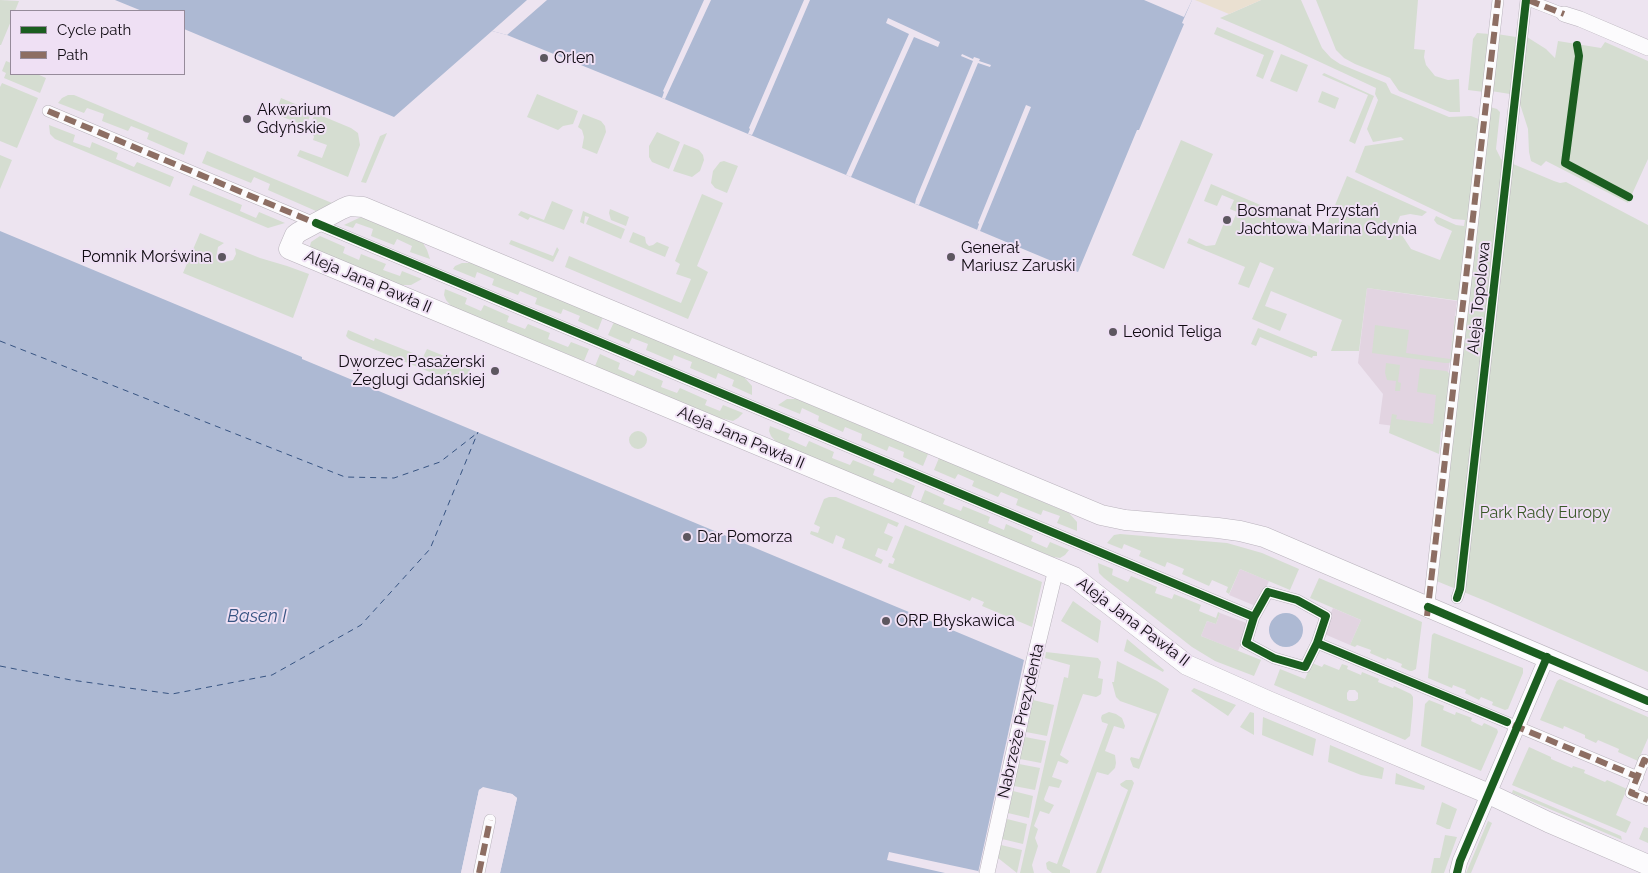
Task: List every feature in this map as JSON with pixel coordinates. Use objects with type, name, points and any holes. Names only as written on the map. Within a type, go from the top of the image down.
[{"type":"street","name":"Aleja Topolowa","points":[[1428,604],[1498,0]]},
{"type":"street","name":"Aleja Topolowa","points":[[1457,598],[1462,572],[1527,0]]},
{"type":"street","points":[[1527,0],[1580,19],[1648,48]]},
{"type":"street","points":[[48,111],[1254,617]]},
{"type":"street","name":"Aleja Jana Pawła II","points":[[1648,701],[1428,604],[1264,537],[1218,528],[1125,520],[1101,515],[363,207],[349,206],[316,223],[295,235],[289,249],[1074,577],[1188,665],[1648,864]]},
{"type":"street","name":"Nabrzeże Prezydenta","points":[[987,873],[1056,569]]},
{"type":"street","points":[[1268,592],[1297,600],[1326,616],[1317,643],[1305,667],[1274,658],[1246,643],[1254,617],[1268,592]]},
{"type":"street","points":[[1317,643],[1638,777]]},
{"type":"street","points":[[1457,873],[1460,861],[1546,657]]},
{"type":"street","points":[[1648,762],[1644,760],[1631,793],[1648,800]]},
{"type":"street","points":[[479,873],[490,820]]},
{"type":"shaded area","points":[[1367,288],[1457,301],[1441,432],[1379,424],[1383,394],[1358,363]]},
{"type":"shaded area","points":[[1240,569],[1269,581],[1258,607],[1229,595]]},
{"type":"shaded area","points":[[1333,608],[1361,620],[1350,645],[1322,633]]},
{"type":"shaded area","points":[[1220,613],[1249,624],[1238,651],[1201,636],[1207,621],[1216,624]]},
{"type":"green space","points":[[0,0],[19,1],[15,10],[10,10],[10,23],[0,45]]},
{"type":"green space","points":[[1261,0],[1301,0],[1322,48],[1331,58],[1340,64],[1386,83],[1391,93],[1449,117],[1471,116],[1481,120],[1461,301],[1367,288],[1359,351],[1331,351],[1342,320],[1271,291],[1265,306],[1287,314],[1280,331],[1252,319],[1274,268],[1260,262],[1249,288],[1238,284],[1245,267],[1187,243],[1189,238],[1206,246],[1215,245],[1224,223],[1231,226],[1237,212],[1230,209],[1234,200],[1222,195],[1217,206],[1204,201],[1211,184],[1324,232],[1347,176],[1427,212],[1422,216],[1410,214],[1400,216],[1396,226],[1411,249],[1440,260],[1452,231],[1437,224],[1434,220],[1436,216],[1456,225],[1464,226],[1465,220],[1453,219],[1355,172],[1365,146],[1404,140],[1401,137],[1373,142],[1367,129],[1378,100],[1375,94],[1376,88],[1220,18]]},
{"type":"green space","points":[[1316,0],[1418,0],[1414,49],[1425,50],[1426,65],[1435,76],[1448,80],[1459,79],[1460,112],[1450,112],[1399,91],[1390,78],[1344,58],[1336,50]]},
{"type":"green space","points":[[1217,27],[1274,51],[1263,79],[1256,76],[1264,55],[1214,34]]},
{"type":"green space","points":[[1477,33],[1490,34],[1484,92],[1468,90],[1473,39]]},
{"type":"green space","points":[[1497,34],[1516,37],[1510,94],[1491,91]]},
{"type":"green space","points":[[1527,37],[1546,49],[1555,58],[1558,41],[1601,48],[1605,42],[1648,61],[1648,159],[1628,203],[1546,161],[1541,166],[1531,161],[1528,129],[1519,101]]},
{"type":"green space","points":[[1281,54],[1308,65],[1297,92],[1270,81]]},
{"type":"green space","points":[[6,61],[10,63],[10,75],[39,75],[46,78],[40,93],[4,78],[6,73],[2,71]]},
{"type":"green space","points":[[1324,73],[1374,96],[1355,144],[1349,141],[1368,95],[1322,75]]},
{"type":"green space","points":[[2,83],[38,98],[17,148],[0,141],[0,87]]},
{"type":"green space","points":[[1322,91],[1339,98],[1335,109],[1318,102]]},
{"type":"green space","points":[[537,94],[578,111],[573,124],[563,126],[558,130],[527,117]]},
{"type":"green space","points":[[68,95],[74,95],[188,143],[184,155],[147,139],[149,133],[131,126],[128,131],[102,121],[104,114],[87,108],[84,113],[58,103]]},
{"type":"green space","points":[[281,98],[312,111],[306,126],[275,114]]},
{"type":"green space","name":"Park Rady Europy","points":[[1490,107],[1500,112],[1496,149],[1501,159],[1554,181],[1566,182],[1648,225],[1648,672],[1434,580]]},
{"type":"green space","points":[[315,113],[351,128],[358,133],[360,145],[348,177],[297,156],[300,150],[322,158],[327,145],[313,140],[314,137],[310,126]]},
{"type":"green space","points":[[583,114],[601,121],[605,126],[606,132],[597,154],[582,148],[584,137],[582,130],[578,127]]},
{"type":"green space","points":[[49,125],[75,135],[73,142],[90,148],[92,142],[118,153],[116,159],[134,167],[137,162],[174,177],[170,187],[55,139],[50,134]]},
{"type":"green space","points":[[657,132],[680,142],[669,169],[652,162],[649,157],[649,146]]},
{"type":"green space","points":[[387,133],[366,183],[361,182],[380,136]]},
{"type":"green space","points":[[1181,140],[1213,154],[1164,269],[1132,255]]},
{"type":"green space","points":[[684,144],[699,150],[703,155],[704,160],[700,171],[692,177],[673,171]]},
{"type":"green space","points":[[207,151],[332,203],[316,211],[268,190],[270,184],[254,177],[251,183],[202,163]]},
{"type":"green space","points":[[0,155],[12,160],[0,189]]},
{"type":"green space","points":[[724,161],[738,166],[727,193],[715,188],[711,183],[713,171],[720,162]]},
{"type":"green space","points":[[193,185],[242,205],[240,211],[256,218],[259,212],[285,223],[268,228],[189,195]]},
{"type":"green space","points":[[702,194],[723,203],[697,266],[708,272],[688,319],[565,267],[569,256],[681,303],[691,279],[676,274],[680,264],[675,261]]},
{"type":"green space","points":[[552,201],[573,210],[564,230],[530,217],[528,220],[518,215],[521,211],[544,220]]},
{"type":"green space","points":[[610,209],[629,217],[626,226],[611,220]]},
{"type":"green space","points":[[583,211],[625,229],[621,239],[586,224],[589,217],[585,216],[584,224],[580,222]]},
{"type":"green space","points":[[361,217],[423,243],[430,259],[410,252],[412,246],[397,239],[394,245],[371,236],[373,229],[356,223],[353,228],[344,225]]},
{"type":"green space","points":[[633,232],[645,237],[646,243],[649,246],[657,242],[669,247],[665,257],[629,242]]},
{"type":"green space","points":[[200,233],[224,243],[218,247],[217,253],[219,259],[224,262],[233,260],[236,254],[235,248],[309,274],[293,318],[183,273]]},
{"type":"green space","points":[[320,236],[345,247],[343,253],[359,260],[361,254],[386,264],[383,270],[400,276],[402,271],[422,279],[411,285],[400,285],[312,248],[310,246],[311,242]]},
{"type":"green space","points":[[511,240],[553,256],[557,247],[559,250],[553,262],[509,244]]},
{"type":"green space","points":[[462,263],[472,263],[603,317],[598,330],[578,321],[580,316],[563,309],[561,314],[535,304],[537,298],[520,291],[518,295],[492,285],[494,279],[477,272],[475,278],[453,269]]},
{"type":"green space","points":[[445,289],[467,298],[465,304],[481,311],[484,305],[509,316],[507,322],[525,329],[528,324],[550,333],[548,339],[568,347],[571,342],[589,349],[584,361],[452,307],[444,295]]},
{"type":"green space","points":[[1455,316],[1459,316],[1452,360],[1449,363],[1372,353],[1375,325],[1409,330],[1406,353],[1450,359]]},
{"type":"green space","points":[[614,322],[744,377],[752,386],[752,395],[732,386],[734,380],[718,373],[716,379],[690,368],[692,362],[674,355],[672,361],[646,350],[648,344],[632,338],[629,344],[608,335]]},
{"type":"green space","points":[[1258,328],[1317,352],[1317,356],[1312,358],[1260,337],[1256,346],[1251,344]]},
{"type":"green space","points":[[348,330],[374,341],[375,338],[423,357],[427,349],[471,367],[464,384],[349,339],[346,336]]},
{"type":"green space","points":[[600,354],[620,363],[618,369],[634,376],[637,370],[663,381],[661,387],[677,393],[680,388],[707,400],[705,405],[720,411],[723,405],[743,413],[733,421],[720,418],[595,366]]},
{"type":"green space","points":[[1386,363],[1400,365],[1398,382],[1401,383],[1400,391],[1395,391],[1396,381],[1387,380],[1385,373]]},
{"type":"green space","points":[[1420,368],[1446,371],[1451,376],[1446,428],[1441,432],[1439,454],[1389,433],[1392,414],[1397,415],[1396,419],[1433,424],[1436,395],[1417,392]]},
{"type":"green space","points":[[787,399],[797,399],[928,454],[923,466],[903,457],[904,452],[889,446],[887,451],[861,440],[862,434],[845,427],[843,432],[818,421],[819,416],[802,408],[800,414],[778,405]]},
{"type":"green space","points":[[770,426],[790,434],[788,439],[806,447],[809,441],[834,452],[832,458],[850,465],[853,460],[875,469],[873,475],[893,483],[896,478],[915,486],[910,499],[777,443],[771,436]]},
{"type":"green space","points":[[638,431],[644,434],[647,440],[644,446],[638,449],[632,446],[629,440],[632,434]]},
{"type":"green space","points":[[939,458],[1069,513],[1077,522],[1077,531],[1057,523],[1060,516],[1043,510],[1041,515],[1016,505],[1018,499],[1001,492],[998,497],[972,486],[974,481],[958,474],[955,479],[934,470]]},
{"type":"green space","points":[[925,490],[945,499],[943,504],[961,511],[963,506],[990,517],[988,523],[1004,530],[1006,524],[1033,536],[1031,541],[1047,548],[1050,542],[1069,550],[1060,558],[1053,557],[920,503]]},
{"type":"green space","points":[[836,497],[899,523],[897,527],[888,523],[884,533],[893,537],[887,551],[878,548],[875,556],[883,560],[881,564],[842,548],[845,539],[836,535],[833,544],[810,534],[811,531],[818,533],[820,527],[814,524],[824,499]]},
{"type":"green space","points":[[905,525],[1042,582],[1032,627],[982,606],[984,602],[972,597],[970,601],[888,567],[889,563],[893,564],[895,559],[892,557]]},
{"type":"green space","points":[[1114,535],[1227,543],[1262,553],[1299,569],[1290,590],[1240,569],[1229,594],[1226,592],[1228,587],[1212,580],[1209,586],[1182,574],[1184,569],[1167,562],[1165,567],[1139,556],[1141,551],[1124,544],[1122,549],[1107,543]]},
{"type":"green space","points":[[1098,563],[1113,569],[1112,575],[1128,582],[1131,576],[1157,587],[1155,593],[1172,599],[1174,594],[1201,605],[1199,611],[1216,618],[1218,612],[1220,613],[1216,624],[1207,621],[1201,636],[1261,660],[1254,676],[1215,661],[1192,647],[1104,578],[1099,573]]},
{"type":"green space","points":[[1319,578],[1422,622],[1416,669],[1410,671],[1401,667],[1402,664],[1370,653],[1371,650],[1357,645],[1355,647],[1350,645],[1361,620],[1310,598]]},
{"type":"green space","points":[[1073,601],[1101,621],[1098,643],[1061,621]]},
{"type":"green space","points":[[1434,633],[1523,668],[1523,673],[1508,709],[1505,710],[1492,705],[1493,702],[1481,697],[1479,700],[1465,693],[1466,690],[1453,685],[1452,688],[1428,678],[1432,635]]},
{"type":"green space","points":[[1127,639],[1164,670],[1163,672],[1124,651]]},
{"type":"green space","points":[[1046,652],[1098,658],[1101,662],[1098,678],[1103,679],[1101,694],[1096,697],[1083,694],[1060,755],[1069,761],[1067,764],[1058,761],[1052,777],[1062,781],[1059,788],[1049,786],[1044,799],[1054,805],[1049,814],[1040,811],[1034,826],[1038,829],[1035,838],[1038,846],[1032,865],[1034,873],[1020,873],[1064,677],[1068,678],[1070,665],[1045,658]]},
{"type":"green space","points":[[1117,661],[1169,689],[1139,769],[1133,767],[1130,759],[1131,757],[1139,759],[1157,714],[1120,701],[1116,697],[1112,682],[1114,682]]},
{"type":"green space","points":[[1312,663],[1322,667],[1324,664],[1339,670],[1342,664],[1348,666],[1347,669],[1361,675],[1362,672],[1379,679],[1378,682],[1393,688],[1394,686],[1411,694],[1413,705],[1410,736],[1405,740],[1274,685],[1280,669],[1305,679]],"holes":[[[1349,690],[1355,690],[1358,693],[1358,699],[1349,701],[1347,693]]]},
{"type":"green space","points":[[1560,679],[1648,717],[1648,738],[1638,761],[1618,752],[1619,749],[1598,740],[1596,743],[1585,738],[1585,735],[1564,726],[1563,729],[1540,720],[1557,681]]},
{"type":"green space","points":[[1194,688],[1236,705],[1228,716],[1191,691]]},
{"type":"green space","points":[[1033,700],[1054,705],[1047,736],[1026,732]]},
{"type":"green space","points":[[1429,700],[1444,706],[1443,710],[1455,715],[1456,712],[1472,718],[1471,721],[1482,726],[1484,723],[1497,729],[1498,732],[1481,771],[1421,746],[1425,704]]},
{"type":"green space","points":[[1109,712],[1122,718],[1125,726],[1124,729],[1114,726],[1105,751],[1115,755],[1115,768],[1108,775],[1097,772],[1062,866],[1070,870],[1070,873],[1052,873],[1047,869],[1046,863],[1049,861],[1057,864],[1108,724],[1102,722],[1102,715]]},
{"type":"green space","points":[[1250,712],[1254,713],[1254,735],[1240,727]]},
{"type":"green space","points":[[1263,717],[1316,739],[1313,756],[1262,735]]},
{"type":"green space","points":[[1025,737],[1046,741],[1041,763],[1020,759]]},
{"type":"green space","points":[[1330,745],[1384,768],[1382,779],[1361,775],[1328,762]]},
{"type":"green space","points":[[1529,747],[1572,768],[1573,766],[1585,770],[1584,773],[1627,789],[1616,815],[1631,822],[1626,833],[1512,785]]},
{"type":"green space","points":[[1019,764],[1040,768],[1035,790],[1014,786]]},
{"type":"green space","points":[[1396,773],[1425,786],[1424,790],[1395,784]]},
{"type":"green space","points":[[1126,780],[1132,780],[1134,783],[1101,873],[1096,873],[1128,790],[1120,784]]},
{"type":"green space","points":[[1513,790],[1621,836],[1622,840],[1512,793]]},
{"type":"green space","points":[[1013,791],[1033,796],[1029,818],[1008,813]]},
{"type":"green space","points":[[1442,802],[1457,809],[1450,829],[1436,824]]},
{"type":"green space","points":[[1007,819],[1027,824],[1023,844],[1002,839]]},
{"type":"green space","points":[[1488,821],[1492,823],[1471,873],[1466,873]]},
{"type":"green space","points":[[1644,827],[1648,828],[1648,843],[1639,839]]},
{"type":"green space","points":[[1445,835],[1457,837],[1444,873],[1431,873],[1434,858],[1440,858]]},
{"type":"green space","points":[[1001,845],[1022,850],[1017,873],[998,858]]},
{"type":"sand","points":[[1195,0],[1261,0],[1229,14]]},
{"type":"water","points":[[115,0],[1192,0],[1182,23],[1184,24],[1139,130],[1137,130],[1078,272],[507,35],[492,31],[394,117],[185,29],[185,10],[140,10]]},
{"type":"water","name":"Basen I","points":[[0,231],[1024,660],[978,873],[500,873],[517,798],[512,794],[483,788],[479,790],[461,873],[0,873]]},
{"type":"water","points":[[1286,613],[1293,614],[1298,618],[1302,623],[1302,637],[1298,642],[1293,646],[1286,647],[1279,646],[1274,642],[1270,637],[1269,630],[1270,623],[1274,618],[1279,614]]},
{"type":"pier","points":[[527,0],[547,0],[507,35],[492,31]]},
{"type":"pier","points":[[704,0],[711,0],[665,99],[662,98],[663,91]]},
{"type":"pier","points":[[804,0],[810,0],[754,131],[752,135],[748,134],[749,128]]},
{"type":"pier","points":[[1144,0],[1192,0],[1184,17]]},
{"type":"pier","points":[[888,18],[940,42],[938,47],[914,37],[851,177],[846,175],[909,34],[886,23]]},
{"type":"pier","points":[[962,54],[973,59],[974,57],[980,59],[979,61],[991,65],[990,67],[978,63],[919,205],[915,204],[973,61],[961,56]]},
{"type":"pier","points":[[1026,105],[1031,107],[980,231],[977,230],[978,223]]},
{"type":"pier","points":[[483,787],[512,794],[517,798],[500,873],[498,873],[514,799],[511,796],[484,790],[481,792],[464,873],[461,873],[479,790]]},
{"type":"pier","points":[[889,852],[978,871],[978,873],[945,873],[887,860]]},
{"type":"ferry route","points":[[0,341],[345,477],[394,478],[440,462],[476,434]]},
{"type":"ferry route","points":[[0,666],[71,680],[172,694],[272,675],[361,625],[430,549],[478,432]]},
{"type":"marked path","points":[[1427,616],[1498,0]]},
{"type":"marked path","points":[[1528,0],[1564,14]]},
{"type":"marked path","points":[[48,111],[320,225]]},
{"type":"marked path","points":[[1513,725],[1638,777]]},
{"type":"marked path","points":[[1648,762],[1644,760],[1631,793],[1648,800]]},
{"type":"marked path","points":[[479,873],[490,820]]},
{"type":"cycle path","points":[[1457,598],[1460,589],[1526,0]]},
{"type":"cycle path","points":[[1577,45],[1579,56],[1565,163],[1629,197]]},
{"type":"cycle path","points":[[316,223],[1254,617]]},
{"type":"cycle path","points":[[1268,592],[1297,600],[1326,616],[1317,643],[1305,667],[1274,658],[1246,643],[1254,617],[1268,592]]},
{"type":"cycle path","points":[[1428,607],[1648,701]]},
{"type":"cycle path","points":[[1317,643],[1507,722]]},
{"type":"cycle path","points":[[1457,873],[1460,861],[1547,657]]},
{"type":"place","name":"Orlen","points":[[544,58]]},
{"type":"place","name":"Akwarium Gdyńskie","points":[[247,119]]},
{"type":"place","name":"Bosmanat Przystań Jachtowa Marina Gdynia","points":[[1227,220]]},
{"type":"place","name":"Pomnik Morświna","points":[[222,257]]},
{"type":"place","name":"Generał Mariusz Zaruski","points":[[951,257]]},
{"type":"place","name":"Leonid Teliga","points":[[1113,332]]},
{"type":"place","name":"Dworzec Pasażerski Żeglugi Gdańskiej","points":[[495,371]]},
{"type":"place","name":"Dar Pomorza","points":[[687,537]]},
{"type":"place","name":"ORP Błyskawica","points":[[886,621]]}]
